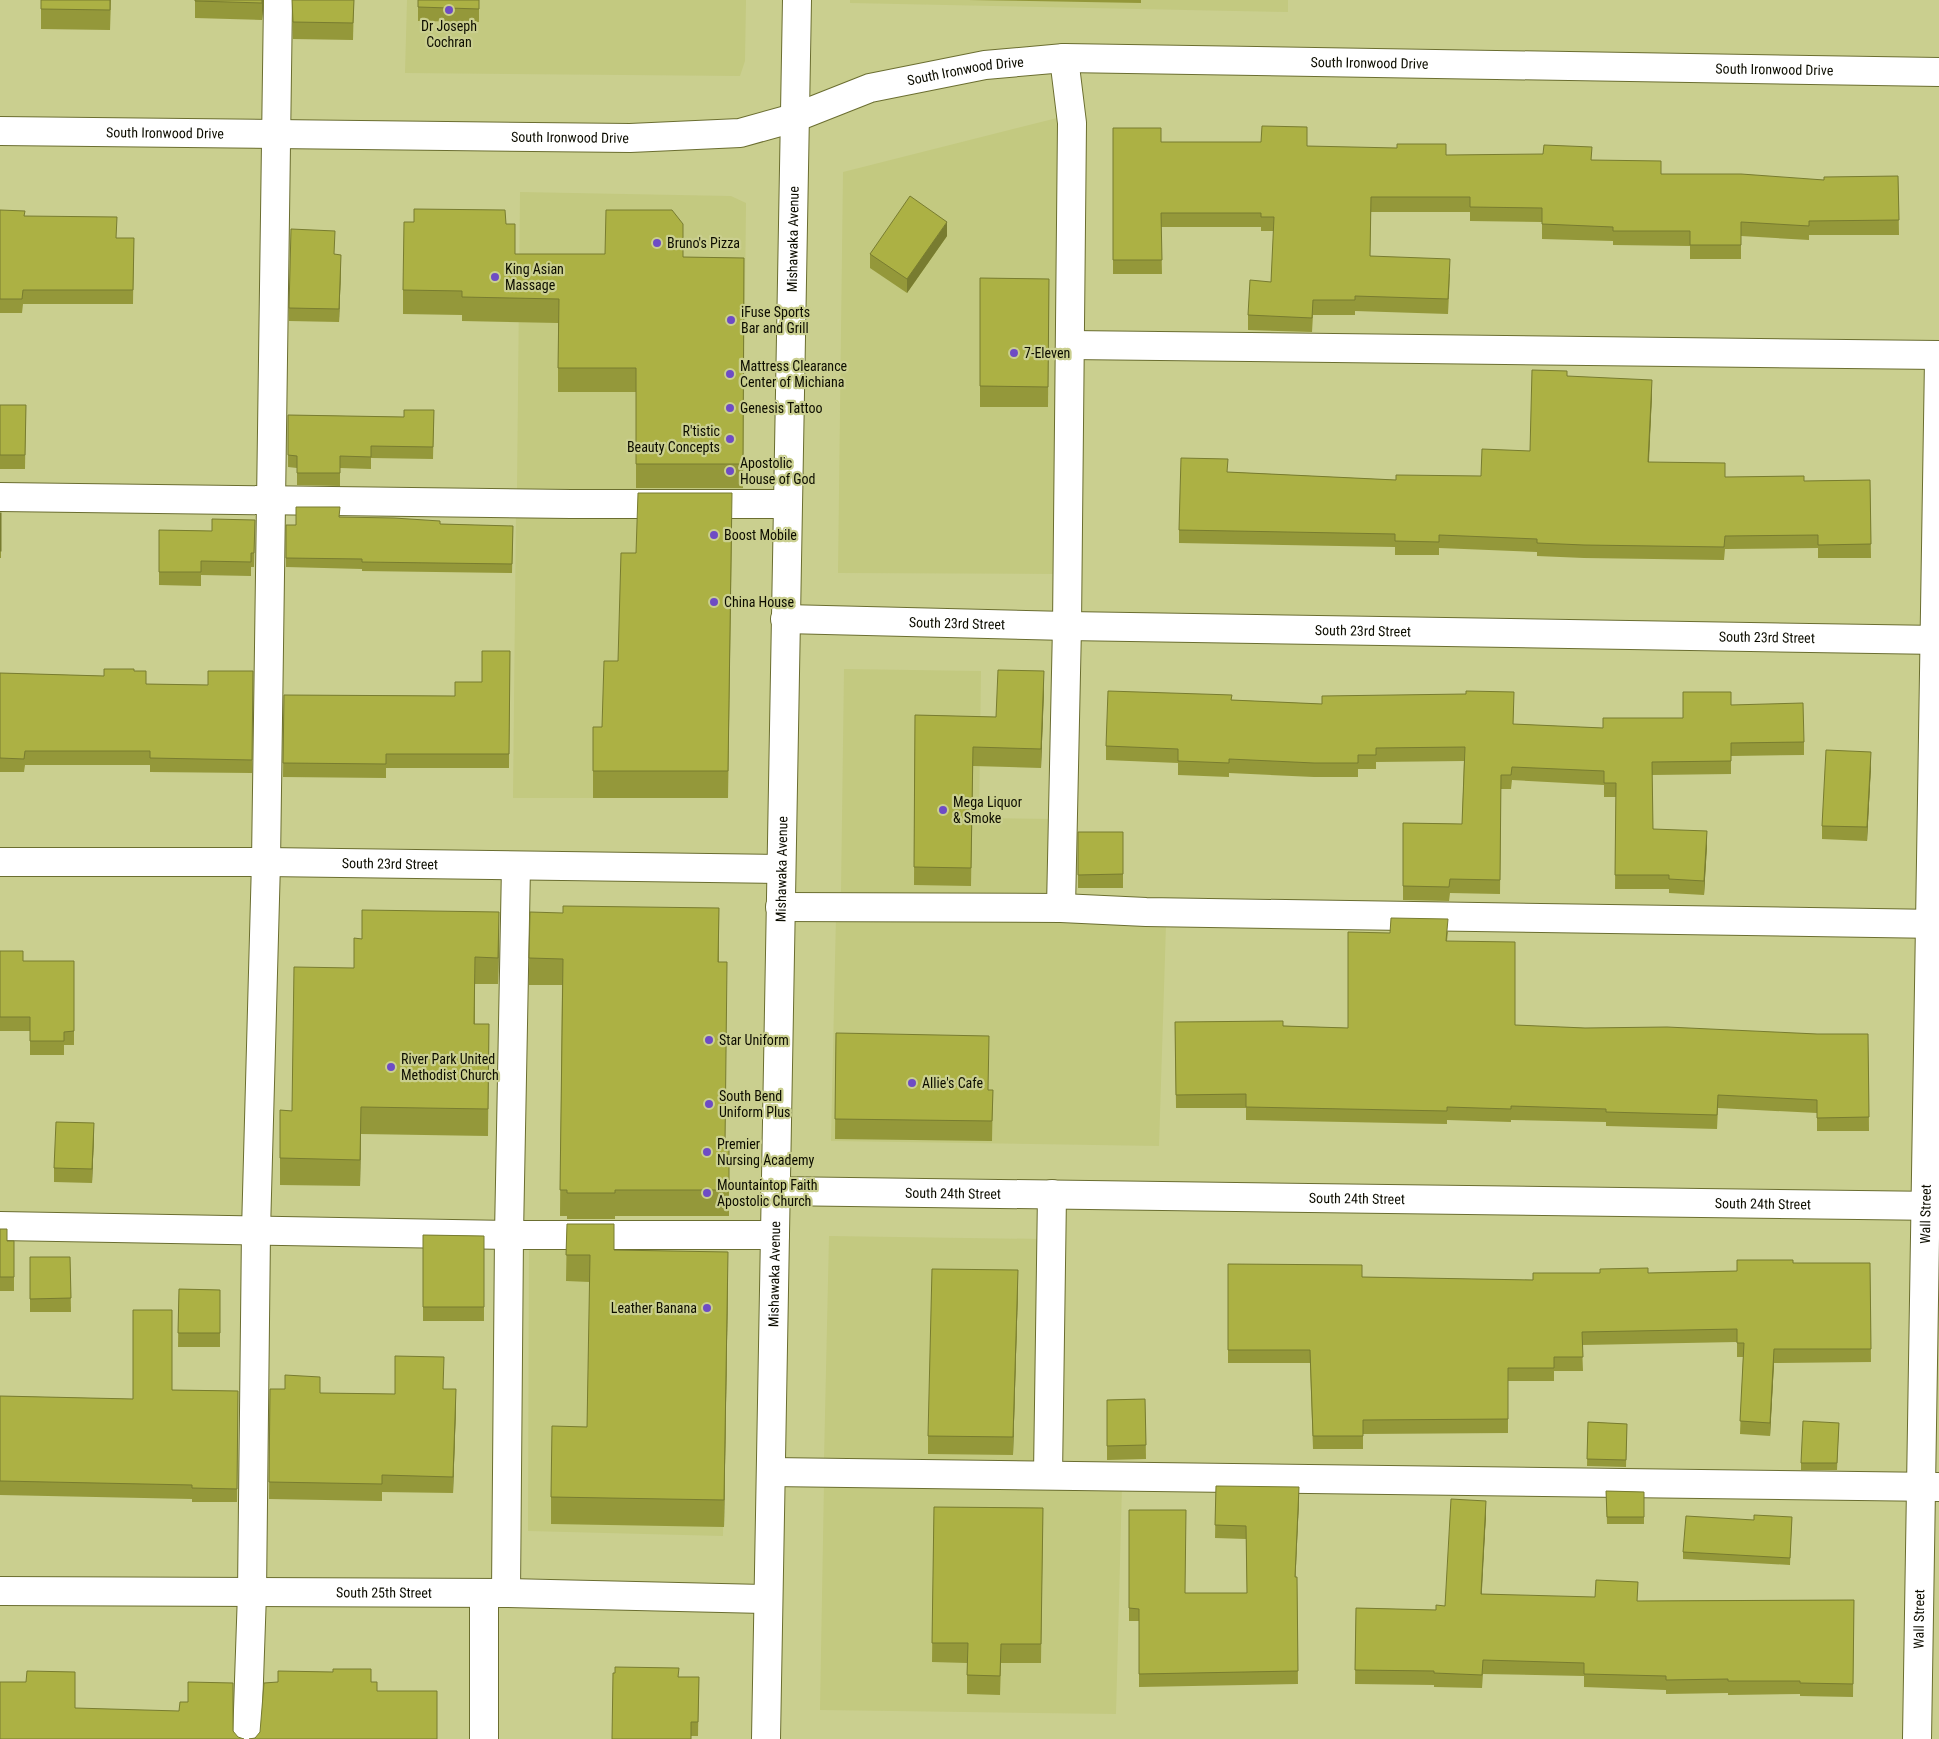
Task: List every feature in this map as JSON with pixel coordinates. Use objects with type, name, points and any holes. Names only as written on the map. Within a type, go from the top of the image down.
[{"type":"street","points":[[247,1739],[252,1593],[256,1231],[266,862],[278,0]]},
{"type":"street","name":"Mishawaka Avenue","points":[[766,1739],[797,0]]},
{"type":"street","points":[[1061,908],[1067,626],[1072,123],[1064,58]]},
{"type":"street","name":"South Ironwood Drive","points":[[0,131],[630,138],[740,133],[794,118],[870,88],[985,66],[1064,58],[1939,72]]},
{"type":"street","points":[[1070,345],[1939,355]]},
{"type":"street","name":"Wall Street","points":[[1917,1739],[1930,1487],[1939,360]]},
{"type":"street","points":[[0,498],[571,504],[787,504]]},
{"type":"street","name":"South 23rd Street","points":[[785,619],[1067,626],[1937,640]]},
{"type":"street","name":"South 23rd Street","points":[[0,862],[266,862],[781,869]]},
{"type":"street","points":[[484,1739],[495,1594],[509,1235],[516,866]]},
{"type":"street","points":[[780,907],[1061,908],[1146,912],[1934,924]]},
{"type":"street","name":"South 24th Street","points":[[776,1191],[1933,1206]]},
{"type":"street","points":[[1048,1475],[1052,1194]]},
{"type":"street","points":[[0,1226],[509,1235],[775,1235]]},
{"type":"street","points":[[770,1472],[1930,1487]]},
{"type":"street","name":"South 25th Street","points":[[0,1591],[495,1594],[768,1599]]},
{"type":"shaded area","points":[[407,0],[746,0],[745,61],[740,76],[405,73]]},
{"type":"shaded area","points":[[850,0],[1288,0],[1288,12],[850,3]]},
{"type":"shaded area","points":[[1065,116],[1058,574],[838,573],[843,172]]},
{"type":"shaded area","points":[[520,192],[731,196],[746,203],[743,491],[517,490]]},
{"type":"shaded area","points":[[516,511],[732,512],[728,798],[513,798]]},
{"type":"shaded area","points":[[844,669],[981,671],[979,818],[1053,819],[1050,897],[841,892]]},
{"type":"shaded area","points":[[836,916],[1166,925],[1159,1146],[831,1141]]},
{"type":"shaded area","points":[[829,1236],[1044,1239],[1041,1463],[824,1460]]},
{"type":"shaded area","points":[[529,1241],[727,1244],[723,1536],[528,1531]]},
{"type":"shaded area","points":[[824,1483],[1122,1485],[1116,1714],[820,1710]]},
{"type":"building","points":[[41,0],[110,0],[110,10],[41,9]]},
{"type":"building","points":[[262,0],[262,3],[195,1]]},
{"type":"building","points":[[292,0],[354,0],[353,23],[293,22]]},
{"type":"building","points":[[418,0],[479,0],[479,9],[418,7]]},
{"type":"building","points":[[1262,126],[1307,127],[1307,146],[1397,148],[1397,144],[1446,144],[1446,155],[1543,154],[1544,145],[1592,147],[1591,160],[1661,161],[1661,174],[1741,174],[1824,180],[1824,177],[1898,176],[1899,220],[1809,221],[1809,226],[1741,222],[1741,245],[1690,245],[1690,231],[1613,231],[1613,227],[1542,224],[1542,208],[1470,207],[1470,197],[1371,197],[1370,256],[1450,259],[1448,299],[1355,296],[1355,300],[1313,300],[1312,318],[1248,315],[1250,280],[1271,282],[1274,217],[1261,217],[1261,213],[1161,213],[1162,260],[1113,260],[1113,128],[1161,128],[1161,142],[1261,142]]},
{"type":"building","points":[[910,196],[947,222],[907,279],[870,254]]},
{"type":"building","points":[[414,209],[505,210],[506,224],[515,224],[515,254],[605,254],[606,210],[672,210],[683,224],[683,257],[744,258],[743,464],[636,464],[636,368],[558,368],[559,299],[462,297],[462,291],[403,290],[404,222],[414,222]]},
{"type":"building","points":[[0,210],[25,211],[24,216],[117,217],[116,238],[134,238],[133,290],[23,290],[22,299],[0,299]]},
{"type":"building","points":[[291,229],[335,231],[334,254],[341,255],[339,309],[289,308]]},
{"type":"building","name":"7-Eleven","points":[[980,278],[1049,279],[1048,387],[980,386]]},
{"type":"building","points":[[1532,370],[1567,371],[1567,376],[1652,380],[1648,462],[1725,463],[1725,477],[1804,476],[1804,481],[1870,480],[1871,544],[1818,545],[1818,535],[1725,536],[1724,547],[1584,545],[1537,543],[1537,539],[1439,535],[1439,542],[1395,541],[1395,534],[1179,530],[1181,458],[1228,459],[1227,472],[1396,480],[1396,475],[1481,476],[1482,449],[1530,451]]},
{"type":"building","points":[[0,405],[26,405],[25,455],[0,455]]},
{"type":"building","points":[[404,410],[434,410],[433,447],[371,446],[371,457],[340,456],[340,473],[297,473],[297,456],[288,455],[288,415],[404,417]]},
{"type":"building","points":[[638,493],[732,493],[728,771],[593,771],[593,727],[602,727],[604,661],[618,661],[621,553],[636,553]]},
{"type":"building","points":[[296,507],[340,507],[339,517],[394,518],[440,521],[440,524],[513,526],[512,564],[362,562],[362,559],[286,558],[286,525],[296,525]]},
{"type":"building","points":[[1,513],[1,551],[0,551]]},
{"type":"building","points":[[212,519],[255,520],[254,553],[251,553],[251,562],[201,561],[201,572],[159,572],[159,530],[212,531]]},
{"type":"building","points":[[482,651],[510,651],[509,754],[386,754],[386,764],[283,763],[284,695],[455,696],[455,682],[482,682]]},
{"type":"building","points":[[104,669],[146,671],[146,684],[208,685],[208,671],[253,671],[252,760],[150,758],[150,751],[25,751],[24,759],[0,758],[0,673],[104,676]]},
{"type":"building","points":[[998,670],[1044,671],[1041,749],[973,747],[971,868],[914,867],[915,715],[996,717]]},
{"type":"building","points":[[1108,691],[1232,695],[1231,700],[1322,704],[1322,696],[1466,694],[1466,691],[1514,692],[1513,724],[1603,728],[1603,718],[1683,718],[1683,692],[1731,692],[1731,705],[1803,703],[1804,742],[1731,743],[1731,761],[1652,762],[1653,829],[1707,831],[1704,881],[1669,879],[1669,875],[1615,875],[1616,783],[1604,783],[1604,771],[1512,767],[1511,775],[1501,775],[1500,880],[1450,879],[1449,887],[1403,886],[1403,823],[1462,824],[1465,747],[1376,748],[1376,755],[1358,755],[1358,763],[1229,759],[1229,763],[1178,761],[1178,749],[1106,746]]},
{"type":"building","points":[[1826,750],[1871,752],[1867,827],[1822,826]]},
{"type":"building","points":[[1078,832],[1123,832],[1123,874],[1078,875]]},
{"type":"building","points":[[563,906],[719,908],[718,962],[727,962],[725,1145],[729,1145],[729,1190],[615,1190],[615,1193],[567,1193],[567,1190],[560,1190],[563,959],[529,958],[530,912],[563,913]]},
{"type":"building","name":"River Park United Methodist Church","points":[[362,910],[499,912],[498,958],[475,957],[474,1024],[489,1024],[488,1109],[361,1107],[360,1160],[280,1158],[280,1110],[292,1111],[294,967],[354,968],[354,938],[362,939]]},
{"type":"building","points":[[1391,918],[1448,919],[1446,941],[1515,942],[1515,1025],[1585,1028],[1667,1027],[1817,1034],[1868,1034],[1869,1117],[1817,1118],[1817,1100],[1718,1095],[1717,1115],[1606,1112],[1606,1109],[1511,1106],[1511,1109],[1447,1107],[1447,1111],[1246,1107],[1246,1094],[1176,1095],[1175,1022],[1283,1021],[1283,1026],[1348,1028],[1348,932],[1390,933]]},
{"type":"building","points":[[0,951],[23,951],[23,961],[74,961],[74,1031],[64,1032],[64,1041],[30,1041],[30,1017],[0,1017]]},
{"type":"building","name":"Allie's Cafe","points":[[836,1033],[989,1036],[988,1090],[993,1090],[992,1121],[835,1119]]},
{"type":"building","points":[[56,1122],[94,1123],[92,1169],[54,1168]]},
{"type":"building","points":[[567,1224],[614,1224],[614,1250],[728,1252],[724,1500],[551,1497],[552,1426],[587,1427],[590,1255],[566,1255]]},
{"type":"building","points":[[0,1229],[7,1229],[7,1241],[14,1241],[14,1277],[0,1277]]},
{"type":"building","points":[[423,1235],[484,1236],[484,1307],[423,1307]]},
{"type":"building","points":[[30,1257],[70,1257],[71,1298],[30,1299]]},
{"type":"building","points":[[1737,1260],[1793,1260],[1793,1263],[1870,1263],[1871,1349],[1774,1349],[1770,1423],[1740,1421],[1744,1343],[1737,1343],[1737,1329],[1582,1332],[1583,1357],[1554,1357],[1554,1368],[1508,1368],[1508,1419],[1363,1420],[1363,1436],[1313,1436],[1310,1350],[1228,1350],[1228,1264],[1362,1265],[1362,1277],[1533,1280],[1533,1273],[1600,1273],[1600,1269],[1648,1268],[1648,1273],[1737,1271]]},
{"type":"building","points":[[932,1269],[1018,1270],[1013,1437],[928,1436]]},
{"type":"building","points":[[179,1289],[220,1290],[220,1333],[178,1333]]},
{"type":"building","points":[[133,1310],[172,1310],[172,1390],[238,1391],[237,1489],[192,1488],[192,1485],[0,1481],[0,1396],[133,1399]]},
{"type":"building","points":[[395,1356],[444,1357],[443,1389],[456,1389],[453,1477],[382,1475],[382,1484],[269,1482],[270,1389],[285,1389],[285,1375],[320,1377],[320,1393],[395,1394]]},
{"type":"building","points":[[1145,1399],[1146,1445],[1107,1446],[1107,1400]]},
{"type":"building","points":[[1803,1421],[1839,1423],[1837,1463],[1801,1463]]},
{"type":"building","points":[[1588,1422],[1627,1424],[1626,1460],[1587,1459]]},
{"type":"building","points":[[1216,1486],[1299,1487],[1295,1577],[1297,1577],[1298,1671],[1139,1674],[1139,1609],[1129,1608],[1129,1510],[1186,1510],[1185,1593],[1247,1593],[1246,1526],[1215,1525]]},
{"type":"building","points":[[1606,1491],[1644,1492],[1644,1517],[1607,1517]]},
{"type":"building","points":[[1451,1499],[1486,1501],[1481,1594],[1595,1597],[1596,1580],[1638,1582],[1637,1601],[1854,1600],[1853,1684],[1800,1683],[1800,1681],[1728,1681],[1728,1679],[1666,1680],[1666,1676],[1584,1674],[1584,1663],[1483,1660],[1482,1675],[1434,1673],[1434,1671],[1355,1670],[1356,1608],[1436,1610],[1436,1605],[1445,1606]]},
{"type":"building","points":[[934,1507],[1043,1508],[1041,1644],[1001,1644],[1000,1676],[967,1675],[968,1643],[932,1643]]},
{"type":"building","points":[[1754,1515],[1792,1517],[1790,1558],[1683,1552],[1686,1516],[1754,1520]]},
{"type":"building","points":[[615,1667],[679,1668],[678,1677],[699,1677],[698,1722],[691,1722],[691,1739],[612,1739],[613,1673],[615,1673]]},
{"type":"building","points":[[333,1669],[371,1669],[371,1682],[377,1682],[377,1691],[437,1691],[437,1739],[249,1739],[255,1738],[260,1732],[264,1683],[278,1682],[278,1671],[333,1672]]},
{"type":"building","points":[[27,1671],[75,1672],[75,1708],[179,1711],[180,1702],[188,1702],[188,1682],[233,1683],[233,1731],[238,1737],[244,1739],[0,1739],[0,1682],[26,1682]]},
{"type":"place","name":"Dr Joseph Cochran","points":[[449,10]]},
{"type":"place","name":"Bruno's Pizza","points":[[657,243]]},
{"type":"place","name":"King Asian Massage","points":[[495,277]]},
{"type":"place","name":"iFuse Sports Bar and Grill","points":[[731,320]]},
{"type":"place","name":"7-Eleven","points":[[1014,353]]},
{"type":"place","name":"Mattress Clearance Center of Michiana","points":[[730,374]]},
{"type":"place","name":"Genesis Tattoo","points":[[730,408]]},
{"type":"place","name":"R'tistic Beauty Concepts","points":[[730,439]]},
{"type":"place","name":"Apostolic House of God","points":[[730,471]]},
{"type":"place","name":"Boost Mobile","points":[[714,535]]},
{"type":"place","name":"China House","points":[[714,602]]},
{"type":"place","name":"Mega Liquor & Smoke","points":[[943,810]]},
{"type":"place","name":"Star Uniform","points":[[709,1040]]},
{"type":"place","name":"River Park United Methodist Church","points":[[391,1067]]},
{"type":"place","name":"Allie's Cafe","points":[[912,1083]]},
{"type":"place","name":"South Bend Uniform Plus","points":[[709,1104]]},
{"type":"place","name":"Premier Nursing Academy","points":[[707,1152]]},
{"type":"place","name":"Mountaintop Faith Apostolic Church","points":[[707,1193]]},
{"type":"place","name":"Leather Banana","points":[[707,1308]]}]
